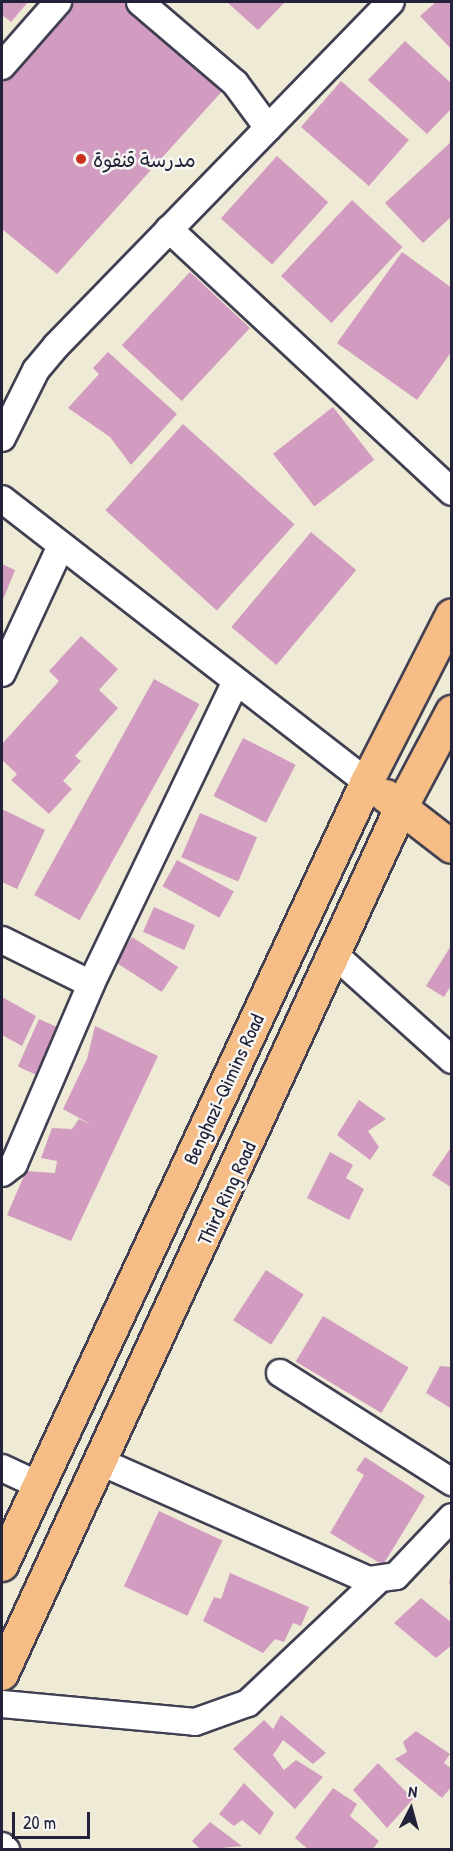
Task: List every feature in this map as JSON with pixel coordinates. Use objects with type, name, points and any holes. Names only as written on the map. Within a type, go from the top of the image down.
[{"type":"main road","name":"Benghazi-Qimins Road","points":[[2,1565],[37,1484],[367,782],[452,615]]},
{"type":"main road","name":"Third Ring Road","points":[[2,1674],[335,956],[401,808],[452,712]]},
{"type":"main road","points":[[367,782],[452,848]]},
{"type":"street","points":[[2,66],[58,2]]},
{"type":"street","points":[[140,2],[235,83],[268,128]]},
{"type":"street","points":[[2,438],[36,370],[391,2]]},
{"type":"street","points":[[169,230],[452,492]]},
{"type":"street","points":[[2,499],[60,548],[235,684],[367,782]]},
{"type":"street","points":[[2,673],[60,548]]},
{"type":"street","points":[[2,1173],[14,1164],[91,984],[235,684]]},
{"type":"street","points":[[2,940],[91,984]]},
{"type":"street","points":[[335,956],[452,1060]]},
{"type":"street","points":[[280,1373],[452,1482]]},
{"type":"street","points":[[101,1462],[361,1578],[378,1580],[396,1576],[452,1517]]},
{"type":"street","points":[[2,1468],[37,1484]]},
{"type":"street","points":[[2,1704],[195,1722],[248,1702],[378,1580]]},
{"type":"street","points":[[2,1846],[6,1850]]},
{"type":"building","points":[[2,2],[28,2],[11,22],[2,15]]},
{"type":"building","name":"مدرسة قنفوة","points":[[70,2],[133,2],[225,88],[57,274],[2,229],[2,80]]},
{"type":"building","points":[[227,2],[285,2],[258,30]]},
{"type":"building","points":[[436,2],[452,2],[452,50],[420,16]]},
{"type":"building","points":[[405,41],[452,84],[452,108],[427,134],[368,80]]},
{"type":"building","points":[[341,81],[409,140],[369,186],[301,127]]},
{"type":"building","points":[[452,141],[452,216],[423,243],[385,203]]},
{"type":"building","points":[[277,156],[328,202],[272,265],[221,218]]},
{"type":"building","points":[[352,200],[402,247],[332,323],[281,276]]},
{"type":"building","points":[[402,252],[452,288],[452,351],[417,400],[337,343]]},
{"type":"building","points":[[190,272],[250,328],[182,401],[122,345]]},
{"type":"building","points":[[108,352],[177,414],[131,465],[110,437],[68,408],[99,374],[93,368]]},
{"type":"building","points":[[333,407],[374,460],[314,507],[273,454]]},
{"type":"building","points":[[183,424],[294,524],[217,611],[105,510]]},
{"type":"building","points":[[311,532],[356,570],[276,665],[231,627]]},
{"type":"building","points":[[2,564],[15,570],[2,602]]},
{"type":"building","points":[[81,636],[118,669],[99,690],[118,708],[75,756],[81,761],[63,781],[72,789],[49,814],[11,780],[17,774],[2,760],[2,744],[59,681],[49,671]]},
{"type":"building","points":[[154,679],[199,704],[80,920],[34,895]]},
{"type":"building","points":[[243,738],[296,765],[266,823],[213,796]]},
{"type":"building","points":[[2,809],[45,830],[17,889],[2,882]]},
{"type":"building","points":[[200,813],[257,837],[238,881],[181,857]]},
{"type":"building","points":[[177,860],[234,892],[219,918],[162,886]]},
{"type":"building","points":[[154,907],[195,925],[184,950],[143,932]]},
{"type":"building","points":[[132,937],[178,967],[162,992],[116,962]]},
{"type":"building","points":[[452,944],[452,984],[444,997],[426,986]]},
{"type":"building","points":[[2,997],[36,1016],[22,1046],[2,1035]]},
{"type":"building","points":[[39,1019],[59,1028],[38,1075],[18,1067]]},
{"type":"building","points":[[95,1026],[158,1056],[71,1241],[7,1215],[26,1171],[55,1173],[57,1161],[41,1158],[52,1128],[72,1129],[79,1119],[92,1125],[63,1109],[87,1059]]},
{"type":"building","points":[[359,1100],[386,1119],[368,1131],[379,1147],[370,1160],[337,1135]]},
{"type":"building","points":[[452,1146],[452,1188],[432,1175]]},
{"type":"building","points":[[330,1152],[353,1165],[346,1178],[364,1189],[349,1220],[307,1198]]},
{"type":"building","points":[[266,1270],[304,1295],[271,1345],[233,1320]]},
{"type":"building","points":[[323,1316],[409,1368],[381,1413],[296,1361]]},
{"type":"building","points":[[440,1366],[452,1367],[452,1409],[426,1393]]},
{"type":"building","points":[[365,1457],[425,1496],[383,1565],[330,1533],[364,1475],[356,1470]]},
{"type":"building","points":[[159,1511],[222,1541],[187,1616],[124,1586]]},
{"type":"building","points":[[452,1564],[452,1587],[449,1584]]},
{"type":"building","points":[[230,1573],[309,1607],[301,1626],[293,1623],[284,1642],[275,1639],[263,1653],[203,1621],[214,1597],[221,1599]]},
{"type":"building","points":[[421,1598],[452,1623],[452,1645],[436,1658],[394,1623]]},
{"type":"building","points":[[281,1715],[326,1753],[313,1764],[283,1740],[273,1755],[284,1770],[296,1760],[323,1777],[295,1809],[233,1749],[264,1720],[273,1729]]},
{"type":"building","points":[[416,1731],[450,1754],[444,1763],[452,1769],[452,1786],[442,1798],[395,1759],[407,1752],[403,1742]]},
{"type":"building","points":[[378,1763],[413,1799],[387,1828],[353,1790]]},
{"type":"building","points":[[244,1783],[274,1813],[260,1835],[242,1820],[234,1826],[219,1814]]},
{"type":"building","points":[[333,1788],[357,1804],[350,1816],[379,1841],[372,1850],[309,1850],[295,1838]]},
{"type":"building","points":[[210,1822],[242,1846],[201,1850],[192,1841]]},
{"type":"place","name":"مدرسة قنفوة","points":[[81,159]]}]
